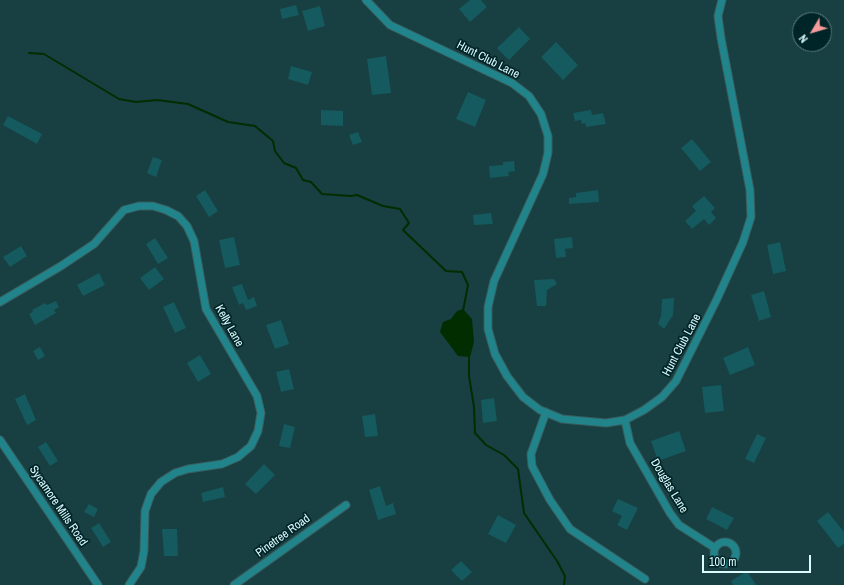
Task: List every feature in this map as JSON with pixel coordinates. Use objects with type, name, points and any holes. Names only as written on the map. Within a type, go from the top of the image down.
[{"type":"street","name":"Hunt Club Lane","points":[[366,0],[390,25],[512,83],[529,96],[541,114],[548,136],[548,153],[543,174],[494,281],[488,307],[488,329],[495,354],[506,376],[523,397],[546,412],[562,419],[606,423],[625,420],[644,410],[662,397],[676,381],[717,299],[743,242],[751,217],[750,190],[718,16],[722,0]]},
{"type":"street","name":"Kelly Lane","points":[[0,302],[83,253],[103,236],[116,218],[125,210],[139,206],[153,206],[166,210],[178,216],[187,226],[194,241],[206,309],[257,396],[261,413],[258,431],[251,446],[238,457],[222,464],[188,469],[174,473],[161,482],[151,494],[145,511],[144,551],[141,567],[129,585]]},
{"type":"street","points":[[546,412],[531,454],[532,466],[550,500],[570,529],[645,579]]},
{"type":"street","name":"Douglas Lane","points":[[625,420],[630,443],[670,513],[679,525],[715,548]]},
{"type":"street","name":"Sycamore Mills Road","points":[[0,440],[98,585]]},
{"type":"street","name":"Pinetree Road","points":[[234,585],[346,505]]},
{"type":"shaded area","points":[[463,309],[472,319],[474,342],[470,357],[458,356],[440,332],[443,322],[451,319],[457,311]]},
{"type":"building","points":[[470,0],[481,0],[487,7],[470,22],[459,9]]},
{"type":"building","points":[[296,5],[299,15],[282,19],[280,9]]},
{"type":"building","points":[[320,6],[325,26],[308,31],[302,11]]},
{"type":"building","points":[[519,27],[530,39],[509,60],[497,48]]},
{"type":"building","points":[[556,42],[578,65],[563,80],[541,57]]},
{"type":"building","points":[[386,56],[391,93],[372,95],[367,59]]},
{"type":"building","points":[[291,66],[312,72],[308,85],[288,79]]},
{"type":"building","points":[[468,92],[486,100],[475,127],[456,119]]},
{"type":"building","points":[[321,110],[343,111],[343,126],[321,125]]},
{"type":"building","points":[[591,110],[592,115],[603,113],[606,124],[586,127],[585,123],[582,124],[581,120],[575,121],[573,113]]},
{"type":"building","points":[[8,116],[42,134],[37,144],[3,125]]},
{"type":"building","points":[[358,132],[362,142],[353,145],[349,135]]},
{"type":"building","points":[[692,139],[711,162],[700,171],[681,148]]},
{"type":"building","points":[[153,157],[162,160],[156,177],[147,173]]},
{"type":"building","points":[[514,161],[515,171],[508,172],[509,176],[490,178],[489,166],[503,165],[503,162]]},
{"type":"building","points":[[205,190],[218,211],[209,217],[196,196]]},
{"type":"building","points":[[598,190],[599,202],[569,204],[569,198],[576,197],[576,193]]},
{"type":"building","points":[[704,196],[715,208],[711,212],[716,218],[709,225],[704,219],[692,229],[685,221],[696,211],[692,206]]},
{"type":"building","points":[[491,213],[493,224],[474,225],[473,215]]},
{"type":"building","points":[[234,237],[240,265],[225,268],[219,240]]},
{"type":"building","points":[[572,237],[573,248],[565,249],[566,257],[556,258],[554,239]]},
{"type":"building","points":[[155,238],[168,258],[158,264],[146,244]]},
{"type":"building","points":[[780,242],[786,271],[773,274],[767,245]]},
{"type":"building","points":[[21,246],[27,256],[10,267],[3,257]]},
{"type":"building","points":[[155,267],[164,279],[149,290],[140,278]]},
{"type":"building","points":[[99,273],[105,285],[83,296],[77,285]]},
{"type":"building","points":[[554,279],[557,284],[547,290],[546,306],[537,306],[534,280]]},
{"type":"building","points":[[242,284],[248,300],[254,297],[257,306],[246,310],[243,303],[239,305],[232,287]]},
{"type":"building","points":[[764,291],[771,317],[759,321],[751,295]]},
{"type":"building","points":[[674,298],[673,315],[664,329],[658,324],[661,316],[662,299]]},
{"type":"building","points":[[56,301],[59,307],[54,310],[56,313],[35,325],[29,314],[33,312],[32,310],[45,303],[47,305]]},
{"type":"building","points":[[174,302],[186,328],[175,333],[163,307]]},
{"type":"building","points":[[281,320],[289,344],[275,349],[266,325]]},
{"type":"building","points":[[40,347],[45,356],[38,360],[33,351]]},
{"type":"building","points":[[748,347],[755,365],[730,375],[723,358]]},
{"type":"building","points":[[200,355],[211,374],[198,382],[187,363]]},
{"type":"building","points":[[289,369],[294,389],[281,392],[276,372]]},
{"type":"building","points":[[721,385],[724,411],[705,413],[702,387]]},
{"type":"building","points":[[25,394],[36,420],[27,425],[15,399]]},
{"type":"building","points":[[494,398],[497,421],[483,423],[481,400]]},
{"type":"building","points":[[375,414],[378,436],[365,437],[362,416]]},
{"type":"building","points":[[284,424],[295,427],[290,448],[279,446]]},
{"type":"building","points":[[679,431],[686,451],[658,461],[651,441]]},
{"type":"building","points":[[757,434],[766,438],[754,463],[745,459]]},
{"type":"building","points":[[46,442],[58,461],[50,466],[38,447]]},
{"type":"building","points":[[264,464],[275,475],[256,494],[245,484]]},
{"type":"building","points":[[380,486],[386,506],[393,503],[396,514],[378,520],[369,490]]},
{"type":"building","points":[[223,487],[225,497],[203,502],[201,493]]},
{"type":"building","points":[[618,499],[638,508],[627,530],[617,525],[622,516],[612,511]]},
{"type":"building","points":[[89,504],[98,509],[94,517],[84,512]]},
{"type":"building","points":[[712,507],[734,518],[727,530],[706,519]]},
{"type":"building","points":[[828,512],[844,532],[844,544],[838,548],[817,521]]},
{"type":"building","points":[[498,515],[516,525],[506,543],[488,534]]},
{"type":"building","points":[[99,523],[111,542],[103,547],[91,528]]},
{"type":"building","points":[[162,529],[177,529],[178,556],[164,556]]},
{"type":"building","points":[[461,561],[472,572],[462,581],[451,570]]},
{"type":"building","points":[[747,571],[756,585],[733,585],[731,581]]},
{"type":"waterway","points":[[29,53],[44,54],[119,99],[136,102],[157,100],[188,104],[228,122],[255,126],[273,141],[275,151],[284,163],[296,168],[303,180],[311,182],[322,194],[357,195],[383,206],[400,209],[409,223],[403,230],[446,271],[462,272],[468,285],[463,311]]},
{"type":"waterway","points":[[469,355],[469,376],[474,407],[475,433],[486,445],[504,455],[518,469],[524,513],[557,561],[565,576],[564,585]]}]
